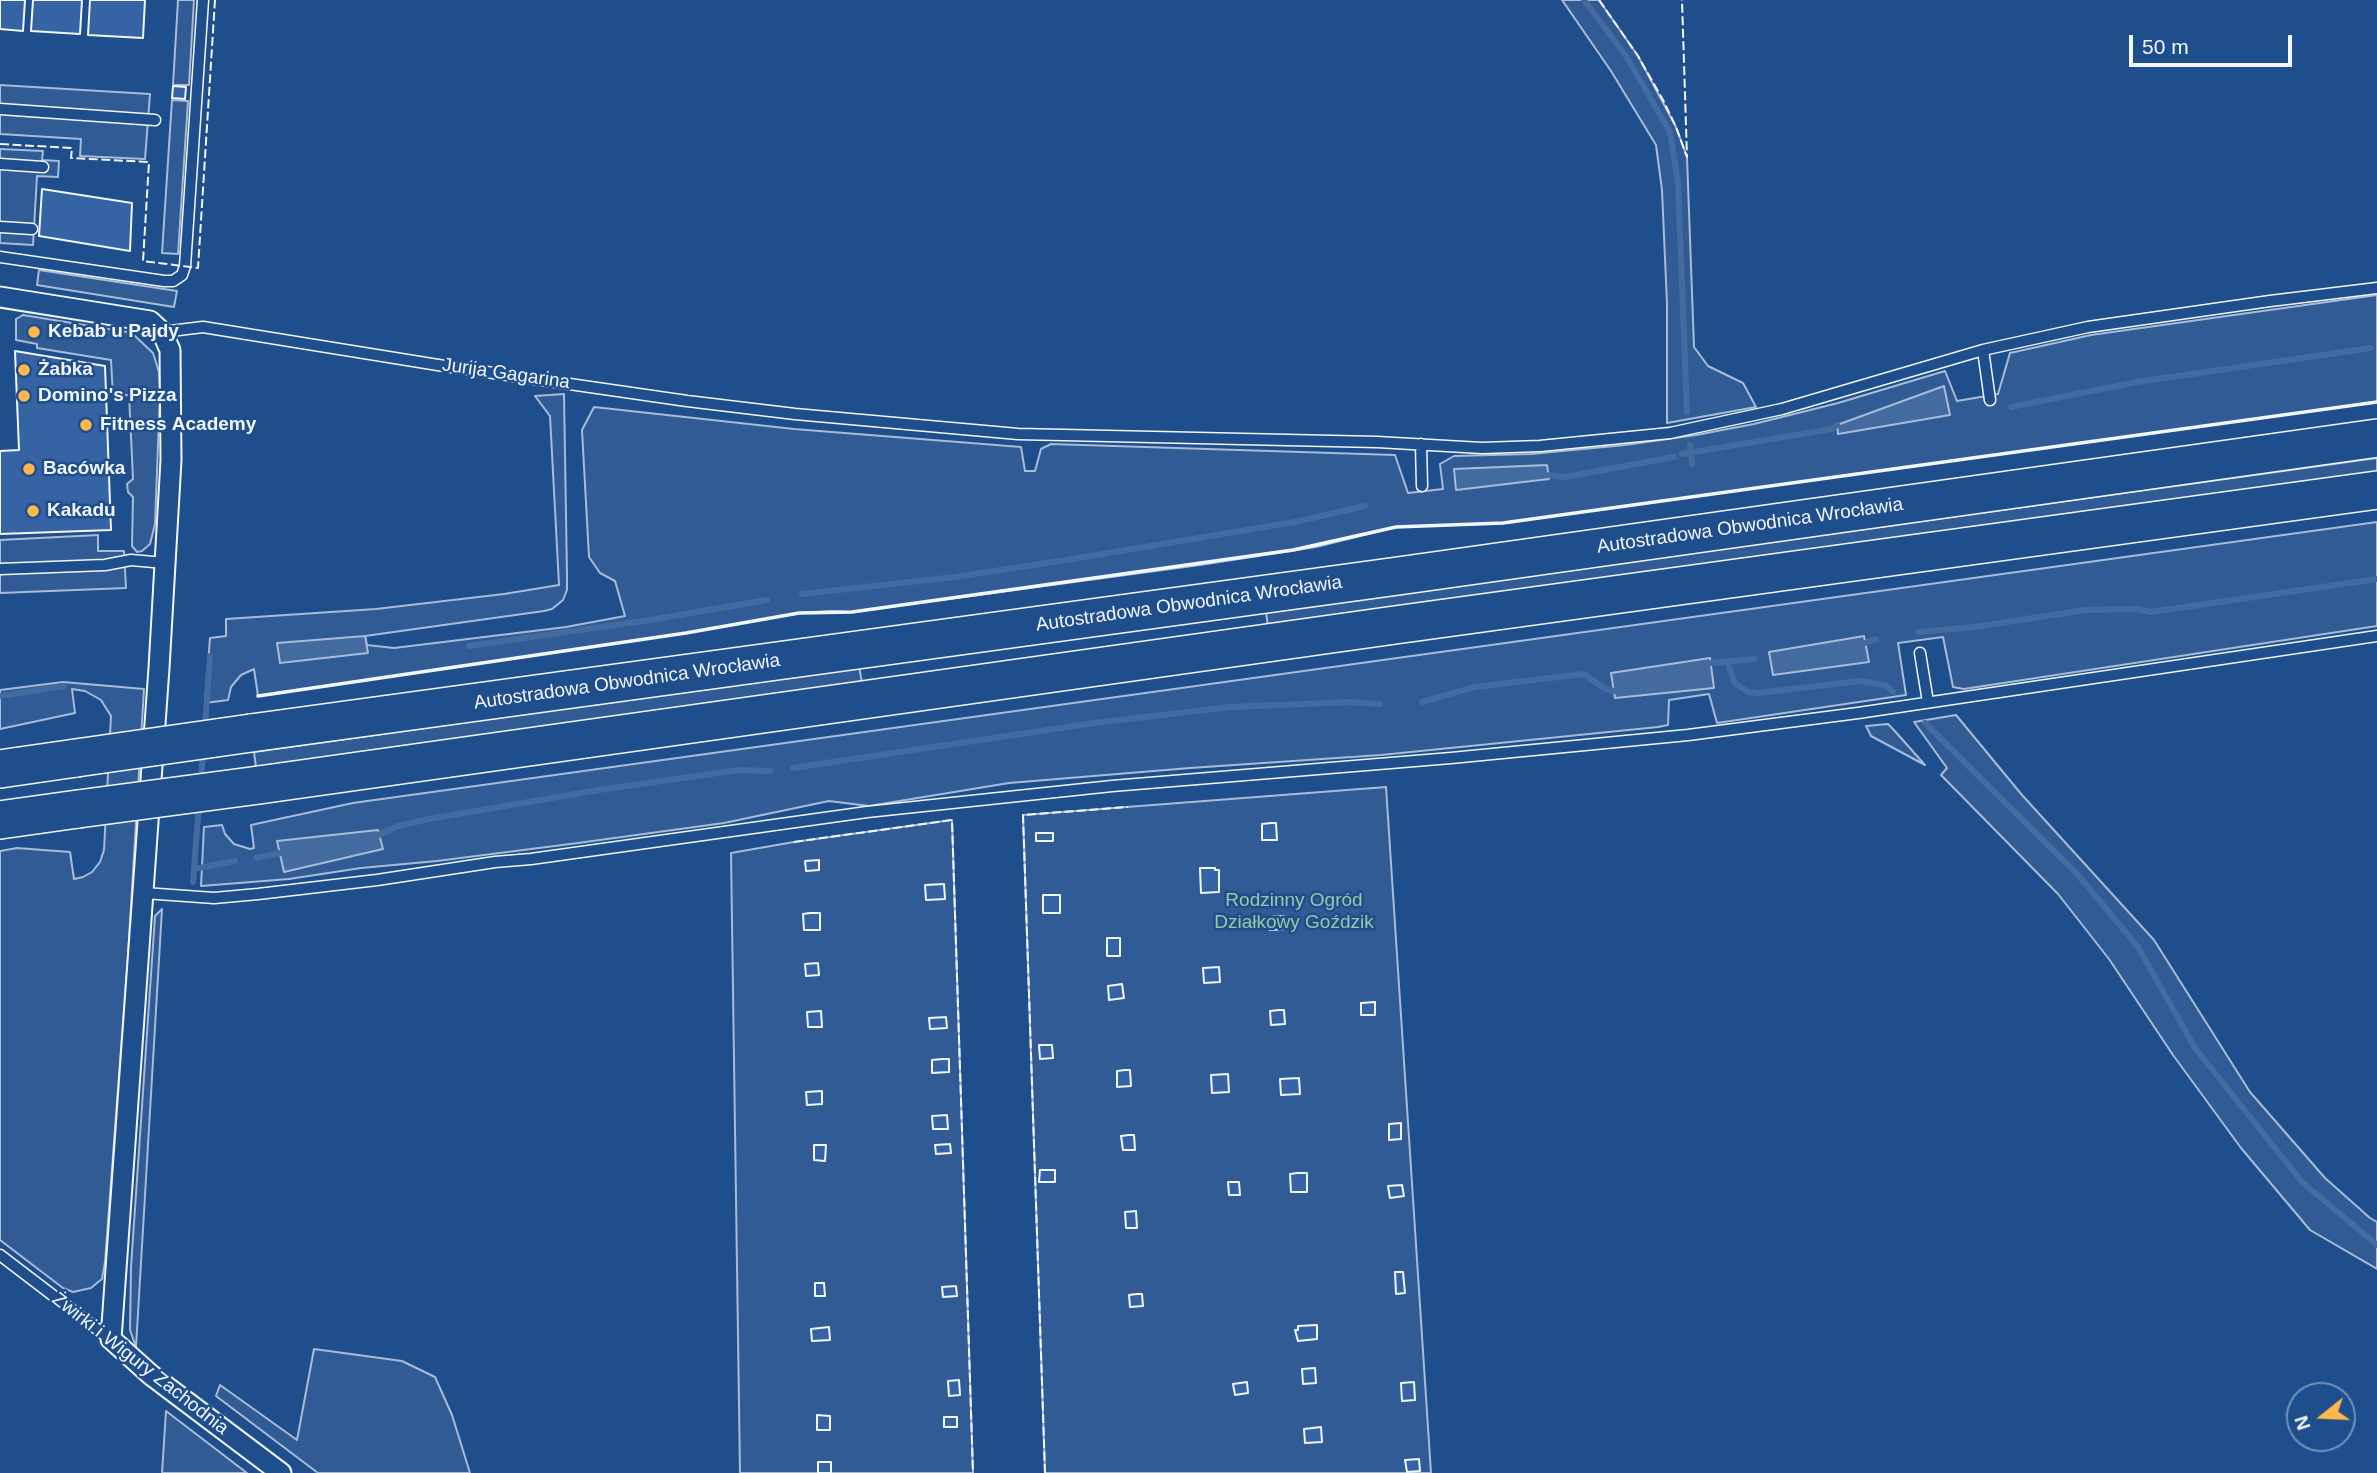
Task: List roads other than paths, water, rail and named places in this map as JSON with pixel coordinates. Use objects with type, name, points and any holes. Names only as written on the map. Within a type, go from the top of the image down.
[{"type":"highway","name":"Autostradowa Obwodnica Wrocławia","points":[[0,769],[2377,438]]},
{"type":"highway","points":[[0,820],[2377,490]]},
{"type":"street","points":[[0,297],[150,321],[162,332],[170,350],[171,460],[165,563],[111,1339]]},
{"type":"street","name":"Żwirki i Wigury Zachodnia","points":[[111,1339],[151,1375],[281,1473]]},
{"type":"lane","points":[[0,257],[164,282],[173,281],[182,275],[185,266],[203,0]]},
{"type":"lane","points":[[0,109],[155,120]]},
{"type":"lane","points":[[0,164],[43,167]]},
{"type":"lane","points":[[0,227],[32,229]]},
{"type":"lane","name":"Jurija Gagarina","points":[[162,332],[203,327],[687,401],[795,414],[1018,434],[1421,444],[1482,448],[1670,433],[1782,409],[1983,350],[2088,327],[2377,288]]},
{"type":"lane","points":[[1983,350],[1990,400]]},
{"type":"lane","points":[[1421,444],[1422,486]]},
{"type":"lane","points":[[0,569],[106,565],[131,560],[165,563]]},
{"type":"lane","points":[[144,893],[214,898],[258,894],[867,812],[1112,786],[1688,735],[1858,713],[2377,636]]},
{"type":"lane","points":[[1920,653],[1928,702]]},
{"type":"lane","name":"Żwirki i Wigury Zachodnia","points":[[0,1255],[111,1339]]},
{"type":"waterway","points":[[1584,0],[1626,56],[1670,132],[1678,182],[1687,412]]},
{"type":"waterway","points":[[2011,407],[2137,382],[2371,348]]},
{"type":"waterway","points":[[1682,454],[1832,429],[1837,425]]},
{"type":"waterway","points":[[1690,445],[1692,464]]},
{"type":"waterway","points":[[1549,475],[1565,477],[1674,457]]},
{"type":"waterway","points":[[802,594],[955,577],[1066,560],[1295,522],[1365,506]]},
{"type":"waterway","points":[[1918,632],[1975,627],[2085,610],[2136,609],[2151,612],[2377,579]]},
{"type":"waterway","points":[[469,646],[767,600]]},
{"type":"waterway","points":[[1865,643],[1876,639]]},
{"type":"waterway","points":[[205,727],[210,656]]},
{"type":"waterway","points":[[1711,663],[1754,659]]},
{"type":"waterway","points":[[1727,661],[1735,683],[1748,692],[1860,681],[1885,685],[1893,692]]},
{"type":"waterway","points":[[1422,702],[1475,687],[1584,674],[1605,689],[1614,691]]},
{"type":"waterway","points":[[0,696],[64,686]]},
{"type":"waterway","points":[[793,768],[1094,723],[1230,707],[1350,702],[1380,704]]},
{"type":"waterway","points":[[1925,723],[2078,875],[2138,947],[2195,1048],[2302,1182],[2377,1245]]},
{"type":"waterway","points":[[201,780],[203,752]]},
{"type":"waterway","points":[[379,835],[398,826],[429,819],[599,790],[739,770],[770,771]]},
{"type":"waterway","points":[[194,869],[199,804]]},
{"type":"waterway","points":[[256,858],[280,853]]},
{"type":"waterway","points":[[193,882],[194,869],[235,861]]},
{"type":"place","name":"Kebab u Pajdy","points":[[34,332]]},
{"type":"place","name":"Żabka","points":[[24,370]]},
{"type":"place","name":"Domino's Pizza","points":[[24,396]]},
{"type":"place","name":"Fitness Academy","points":[[86,425]]},
{"type":"place","name":"Bacówka","points":[[29,469]]},
{"type":"place","name":"Kakadu","points":[[33,511]]},
{"type":"park label","name":"Rodzinny Ogród Działkowy Goździk","points":[[1294,912]]}]
